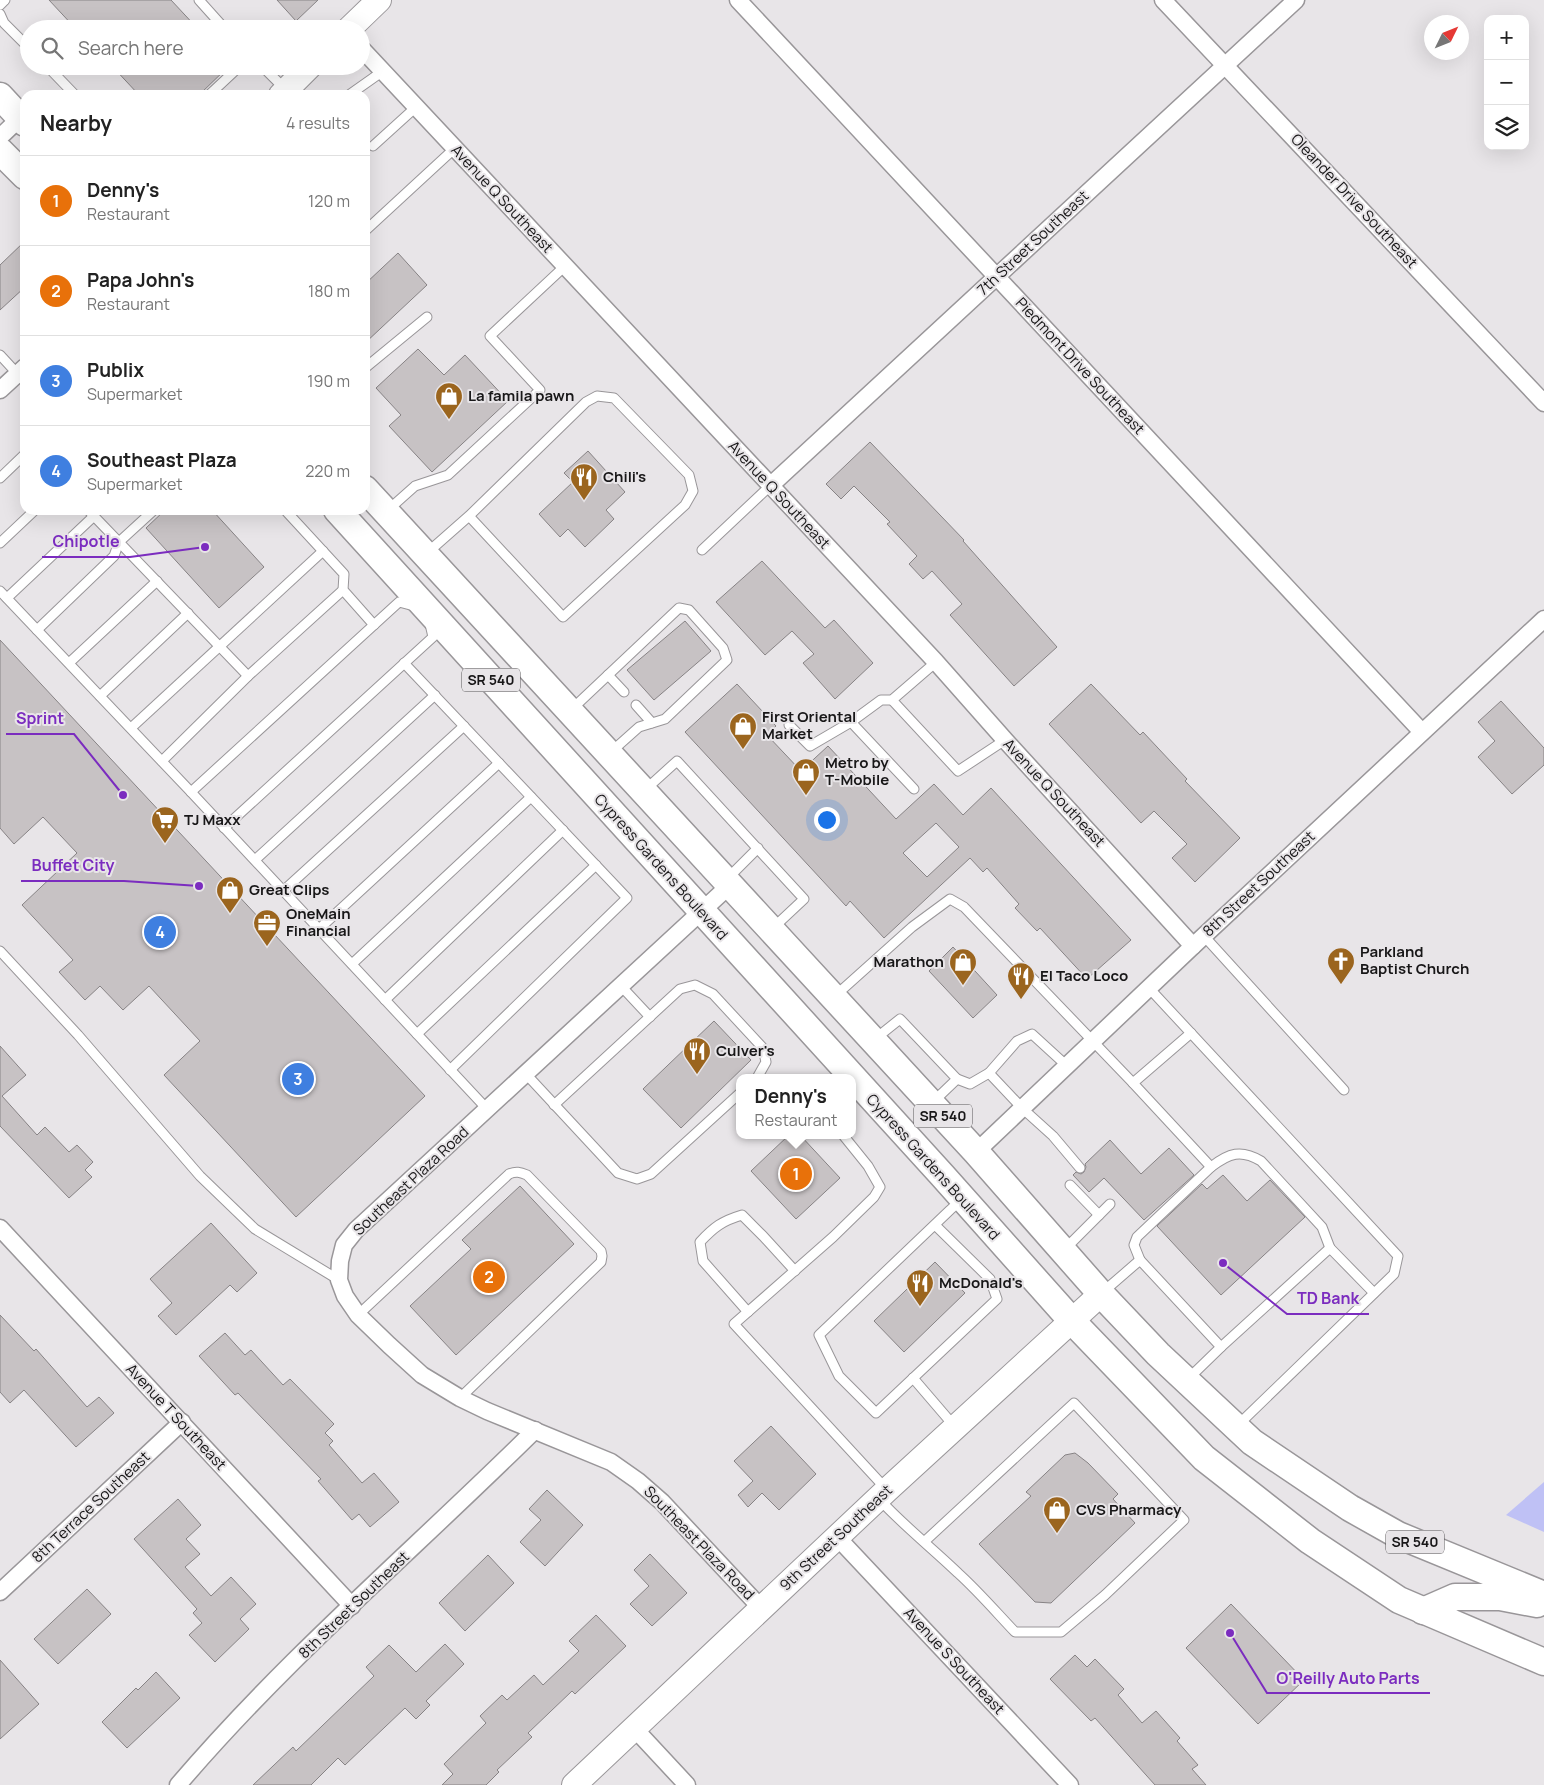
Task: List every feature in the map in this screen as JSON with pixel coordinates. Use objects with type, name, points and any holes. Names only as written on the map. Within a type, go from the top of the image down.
[{"type":"main road","points":[[0,96],[20,118]]},
{"type":"main road","points":[[0,150],[20,171]]},
{"type":"main road","name":"SR 540","points":[[370,494],[976,1152],[1101,1294],[1186,1381],[1252,1442],[1350,1508],[1398,1535],[1544,1595]]},
{"type":"main road","name":"Cypress Gardens Boulevard","points":[[342,515],[702,911],[846,1074]]},
{"type":"main road","points":[[365,515],[387,538],[414,554],[425,555]]},
{"type":"main road","points":[[427,610],[442,607],[457,615],[503,652],[528,666]]},
{"type":"main road","points":[[861,1091],[906,1102],[953,1144],[962,1150],[976,1152]]},
{"type":"main road","name":"Cypress Gardens Boulevard","points":[[861,1091],[1072,1320],[1204,1458],[1310,1541],[1399,1600],[1544,1662]]},
{"type":"main road","points":[[1424,1611],[1455,1597],[1500,1598],[1544,1605]]},
{"type":"street","points":[[358,20],[379,0]]},
{"type":"street","name":"Piedmont Drive Southeast","points":[[738,0],[1422,732]]},
{"type":"street","name":"Oleander Drive Southeast","points":[[1163,0],[1544,403]]},
{"type":"street","name":"7th Street Southeast","points":[[770,486],[1296,0]]},
{"type":"street","name":"Avenue Q Southeast","points":[[370,57],[936,662],[1005,740],[1198,941]]},
{"type":"street","points":[[289,90],[302,75]]},
{"type":"street","points":[[0,137],[20,123]]},
{"type":"street","points":[[0,390],[20,375]]},
{"type":"street","name":"8th Street Southeast","points":[[976,1152],[1422,732],[1541,628]]},
{"type":"street","name":"Southeast Plaza Road","points":[[728,883],[702,911],[356,1230],[344,1245],[340,1261],[339,1280],[345,1296],[358,1315],[422,1375],[487,1412],[611,1462],[638,1481],[662,1502],[761,1608]]},
{"type":"street","name":"Avenue T Southeast","points":[[0,1228],[352,1606]]},
{"type":"street","name":"9th Street Southeast","points":[[574,1785],[761,1608],[1101,1294]]},
{"type":"street","name":"8th Terrace Southeast","points":[[0,1592],[182,1422]]},
{"type":"street","name":"8th Street Southeast","points":[[178,1785],[215,1742],[352,1606],[535,1430]]},
{"type":"street","name":"Avenue S Southeast","points":[[838,1537],[1070,1785]]},
{"type":"street","points":[[634,1728],[687,1785]]},
{"type":"lane","points":[[0,5],[5,0]]},
{"type":"lane","points":[[199,0],[217,20]]},
{"type":"lane","points":[[0,14],[4,23],[20,39]]},
{"type":"lane","points":[[356,90],[383,71]]},
{"type":"lane","points":[[56,75],[70,90]]},
{"type":"lane","points":[[214,90],[230,75]]},
{"type":"lane","points":[[270,75],[283,90]]},
{"type":"lane","points":[[374,146],[416,107]]},
{"type":"lane","points":[[370,226],[455,148]]},
{"type":"lane","points":[[386,512],[415,486],[448,475],[540,390],[490,336],[565,266]]},
{"type":"lane","points":[[370,364],[427,317]]},
{"type":"lane","points":[[0,355],[20,372]]},
{"type":"lane","points":[[425,555],[469,516],[586,402],[597,396],[614,398],[689,475],[693,491],[685,506],[563,617],[469,516]]},
{"type":"lane","points":[[0,478],[20,459]]},
{"type":"lane","points":[[702,550],[770,486]]},
{"type":"lane","points":[[0,543],[30,515]]},
{"type":"lane","points":[[89,515],[3,594],[131,728],[487,1109]]},
{"type":"lane","points":[[93,515],[248,676]]},
{"type":"lane","points":[[37,630],[114,556],[119,542],[149,515]]},
{"type":"lane","points":[[162,761],[248,676],[343,590],[344,574],[290,515]]},
{"type":"lane","points":[[131,728],[323,551]]},
{"type":"lane","points":[[69,663],[157,581]]},
{"type":"lane","points":[[343,590],[374,625]]},
{"type":"lane","points":[[191,792],[400,602],[427,610],[433,637],[224,828]]},
{"type":"lane","points":[[569,711],[678,608],[689,610],[723,648],[727,660],[665,719],[638,727],[609,754]]},
{"type":"lane","points":[[100,696],[188,613]]},
{"type":"lane","points":[[789,725],[810,746],[851,722],[881,700],[892,700],[936,662]]},
{"type":"lane","points":[[404,663],[627,898],[450,1070]]},
{"type":"lane","points":[[608,675],[624,692]]},
{"type":"lane","points":[[255,860],[435,695]]},
{"type":"lane","points":[[892,700],[958,771],[1005,740]]},
{"type":"lane","points":[[636,705],[652,723]]},
{"type":"lane","points":[[851,722],[914,789]]},
{"type":"lane","points":[[283,891],[464,726]]},
{"type":"lane","points":[[643,791],[677,760],[804,899],[771,930]]},
{"type":"lane","points":[[319,929],[499,763]]},
{"type":"lane","points":[[352,964],[532,797]]},
{"type":"lane","points":[[385,1000],[563,830]]},
{"type":"lane","points":[[728,883],[758,848]]},
{"type":"lane","points":[[417,1034],[596,865]]},
{"type":"lane","points":[[833,997],[912,926],[950,899],[964,907],[1211,1166]]},
{"type":"lane","points":[[1198,941],[1344,1090]]},
{"type":"lane","points":[[0,951],[78,1035],[200,1176],[255,1229],[339,1280]]},
{"type":"lane","points":[[554,1105],[680,989],[695,985],[713,994],[763,1048],[766,1062],[759,1074]]},
{"type":"lane","points":[[621,986],[650,1017]]},
{"type":"lane","points":[[1148,988],[1398,1256],[1394,1274],[1236,1427]]},
{"type":"lane","points":[[873,1040],[900,1019],[957,1079],[970,1084],[989,1073],[1017,1041],[1032,1034],[1067,1066]]},
{"type":"lane","points":[[1133,1084],[1191,1033]]},
{"type":"lane","points":[[989,1073],[1022,1108],[1053,1136],[1080,1168]]},
{"type":"lane","points":[[526,1074],[618,1173],[637,1179],[651,1174],[736,1097]]},
{"type":"lane","points":[[932,1104],[957,1079]]},
{"type":"lane","points":[[846,1139],[868,1166],[880,1187],[874,1197],[833,1237],[734,1324],[883,1495],[897,1519],[959,1573],[1015,1632],[1061,1632],[1105,1595],[1184,1520],[1074,1403],[924,1542]]},
{"type":"lane","points":[[1221,1347],[1140,1260],[1134,1245],[1137,1237],[1211,1166],[1233,1154],[1250,1155],[1261,1161],[1322,1227],[1330,1248],[1374,1293]]},
{"type":"lane","points":[[358,1315],[509,1174],[520,1172],[527,1175],[601,1251],[601,1262],[460,1398]]},
{"type":"lane","points":[[1070,1186],[1099,1215]]},
{"type":"lane","points":[[935,1225],[990,1279],[997,1299],[876,1413],[839,1376],[818,1335],[962,1199]]},
{"type":"lane","points":[[1063,1251],[1110,1204]]},
{"type":"lane","points":[[748,1312],[702,1261],[700,1242],[717,1225],[742,1215],[764,1236],[795,1271]]},
{"type":"lane","points":[[1186,1381],[1330,1248]]},
{"type":"lane","points":[[1101,1294],[1140,1260]]},
{"type":"lane","points":[[913,1378],[955,1428]]},
{"type":"water","points":[[1544,1482],[1544,1532],[1506,1515]]},
{"type":"building","points":[[49,0],[171,0],[190,20],[68,20]]},
{"type":"building","points":[[277,0],[318,0],[297,20]]},
{"type":"building","points":[[120,75],[220,75],[204,90],[134,90]]},
{"type":"building","points":[[20,246],[20,292],[0,310],[0,265]]},
{"type":"building","points":[[398,253],[427,285],[370,338],[370,279]]},
{"type":"building","points":[[418,349],[444,375],[465,355],[508,401],[432,472],[389,426],[401,415],[376,388]]},
{"type":"building","points":[[870,442],[964,540],[1057,647],[1014,686],[950,615],[962,604],[932,571],[923,579],[909,564],[917,556],[887,524],[890,522],[854,486],[841,499],[826,484]]},
{"type":"building","name":"Chili's","points":[[588,451],[625,492],[606,510],[614,519],[585,547],[568,529],[560,537],[539,514],[573,482],[564,473]]},
{"type":"building","points":[[160,515],[217,515],[264,567],[219,608],[146,528]]},
{"type":"building","points":[[762,561],[825,628],[834,620],[873,663],[835,699],[803,663],[814,654],[792,631],[765,655],[716,602]]},
{"type":"building","points":[[685,621],[711,651],[654,700],[627,670]]},
{"type":"building","points":[[0,640],[425,1096],[296,1217],[164,1075],[200,1041],[149,986],[123,1010],[100,986],[85,1000],[59,972],[73,960],[22,905],[77,853],[43,817],[14,844],[0,828]]},
{"type":"building","points":[[737,684],[776,726],[767,735],[801,771],[828,746],[896,819],[934,784],[963,815],[991,788],[1131,940],[1087,979],[1040,928],[1037,931],[1015,908],[1019,904],[987,868],[983,872],[970,858],[884,938],[850,901],[846,906],[685,732]],"holes":[[[936,823],[959,847],[927,877],[903,853]]]},
{"type":"building","points":[[1091,684],[1140,735],[1143,732],[1187,779],[1185,781],[1240,838],[1195,882],[1172,858],[1187,844],[1154,811],[1141,823],[1049,724]]},
{"type":"building","points":[[1501,701],[1544,748],[1544,765],[1512,794],[1478,757],[1495,741],[1478,722]]},
{"type":"building","points":[[953,947],[997,995],[973,1018],[929,971]]},
{"type":"building","name":"Culver's","points":[[714,1021],[751,1060],[681,1128],[643,1089]]},
{"type":"building","points":[[0,1046],[26,1075],[2,1096],[37,1135],[45,1127],[69,1152],[77,1145],[93,1162],[85,1170],[92,1177],[69,1198],[0,1126]]},
{"type":"building","points":[[785,1139],[804,1139],[840,1178],[796,1219],[751,1171]]},
{"type":"building","points":[[1110,1140],[1141,1174],[1169,1148],[1194,1175],[1144,1220],[1104,1178],[1089,1192],[1073,1175],[1076,1172],[1081,1174],[1084,1172],[1085,1164]]},
{"type":"building","points":[[1223,1175],[1247,1201],[1270,1180],[1305,1217],[1221,1295],[1157,1226],[1202,1184],[1207,1189]]},
{"type":"building","points":[[520,1186],[574,1244],[456,1355],[410,1306],[471,1249],[462,1240]]},
{"type":"building","points":[[211,1223],[257,1273],[237,1292],[230,1285],[176,1335],[158,1316],[172,1303],[150,1279]]},
{"type":"building","name":"McDonald's","points":[[935,1262],[965,1293],[904,1352],[874,1321]]},
{"type":"building","points":[[0,1315],[34,1351],[36,1349],[87,1407],[99,1397],[114,1413],[76,1447],[24,1390],[10,1403],[0,1392]]},
{"type":"building","points":[[225,1333],[245,1355],[251,1350],[283,1385],[290,1379],[334,1424],[325,1433],[333,1441],[329,1445],[362,1483],[374,1473],[399,1502],[370,1527],[359,1514],[352,1520],[318,1481],[321,1479],[238,1393],[235,1395],[199,1356]]},
{"type":"building","points":[[771,1426],[816,1474],[779,1510],[762,1493],[748,1507],[738,1495],[753,1481],[734,1461]]},
{"type":"building","name":"CVS Pharmacy","points":[[1075,1453],[1088,1463],[1118,1494],[1113,1499],[1135,1523],[1051,1603],[1035,1602],[979,1544],[1031,1496],[1026,1492],[1065,1455]]},
{"type":"building","points":[[547,1490],[583,1525],[545,1566],[520,1542],[541,1520],[529,1509]]},
{"type":"building","points":[[178,1499],[201,1525],[186,1539],[200,1554],[185,1567],[211,1596],[231,1577],[256,1604],[240,1619],[249,1629],[215,1662],[189,1635],[202,1623],[193,1613],[197,1609],[134,1539]]},
{"type":"building","points":[[650,1554],[687,1593],[652,1626],[630,1604],[649,1586],[634,1570]]},
{"type":"building","points":[[488,1555],[514,1583],[465,1631],[439,1603]]},
{"type":"building","points":[[87,1589],[111,1614],[58,1664],[34,1639]]},
{"type":"building","points":[[1231,1604],[1304,1680],[1258,1724],[1186,1648]]},
{"type":"building","points":[[596,1615],[626,1646],[575,1694],[572,1691],[528,1733],[532,1737],[497,1770],[499,1772],[486,1785],[442,1785],[453,1774],[444,1764],[486,1723],[480,1716],[502,1695],[507,1700],[534,1675],[543,1685],[579,1651],[569,1641]]},
{"type":"building","points":[[445,1644],[464,1664],[426,1701],[430,1705],[416,1719],[405,1708],[345,1765],[338,1758],[311,1785],[253,1785],[293,1747],[296,1751],[374,1676],[366,1667],[389,1645],[416,1672]]},
{"type":"building","points":[[1075,1655],[1087,1667],[1095,1659],[1124,1689],[1118,1695],[1142,1723],[1156,1711],[1180,1738],[1177,1741],[1198,1765],[1192,1769],[1206,1785],[1155,1785],[1095,1718],[1091,1721],[1050,1679]]},
{"type":"building","points":[[0,1660],[39,1704],[0,1739]]},
{"type":"building","points":[[156,1672],[180,1698],[127,1748],[102,1722],[136,1688],[138,1690]]},
{"type":"place","name":"La famila pawn","points":[[449,420]]},
{"type":"place","name":"Chili's","points":[[584,501]]},
{"type":"place","name":"Chipotle","points":[[205,547]]},
{"type":"place","name":"First Oriental Market","points":[[743,750]]},
{"type":"place","name":"Sprint","points":[[123,795]]},
{"type":"place","name":"Metro by T-Mobile","points":[[806,796]]},
{"type":"place","name":"TJ Maxx","points":[[165,844]]},
{"type":"place","name":"Buffet City","points":[[199,886]]},
{"type":"place","name":"Great Clips","points":[[230,914]]},
{"type":"place","name":"Southeast Plaza","points":[[160,932]]},
{"type":"place","name":"OneMain Financial","points":[[267,947]]},
{"type":"place","name":"Parkland Baptist Church","points":[[1341,985]]},
{"type":"place","name":"Marathon","points":[[963,986]]},
{"type":"place","name":"El Taco Loco","points":[[1021,1000]]},
{"type":"place","name":"Culver's","points":[[697,1075]]},
{"type":"place","name":"Publix","points":[[298,1079]]},
{"type":"place","name":"Denny's","points":[[796,1174]]},
{"type":"place","name":"TD Bank","points":[[1223,1263]]},
{"type":"place","name":"Papa John's","points":[[489,1277]]},
{"type":"place","name":"McDonald's","points":[[920,1307]]},
{"type":"place","name":"CVS Pharmacy","points":[[1057,1534]]},
{"type":"place","name":"O'Reilly Auto Parts","points":[[1230,1633]]}]
